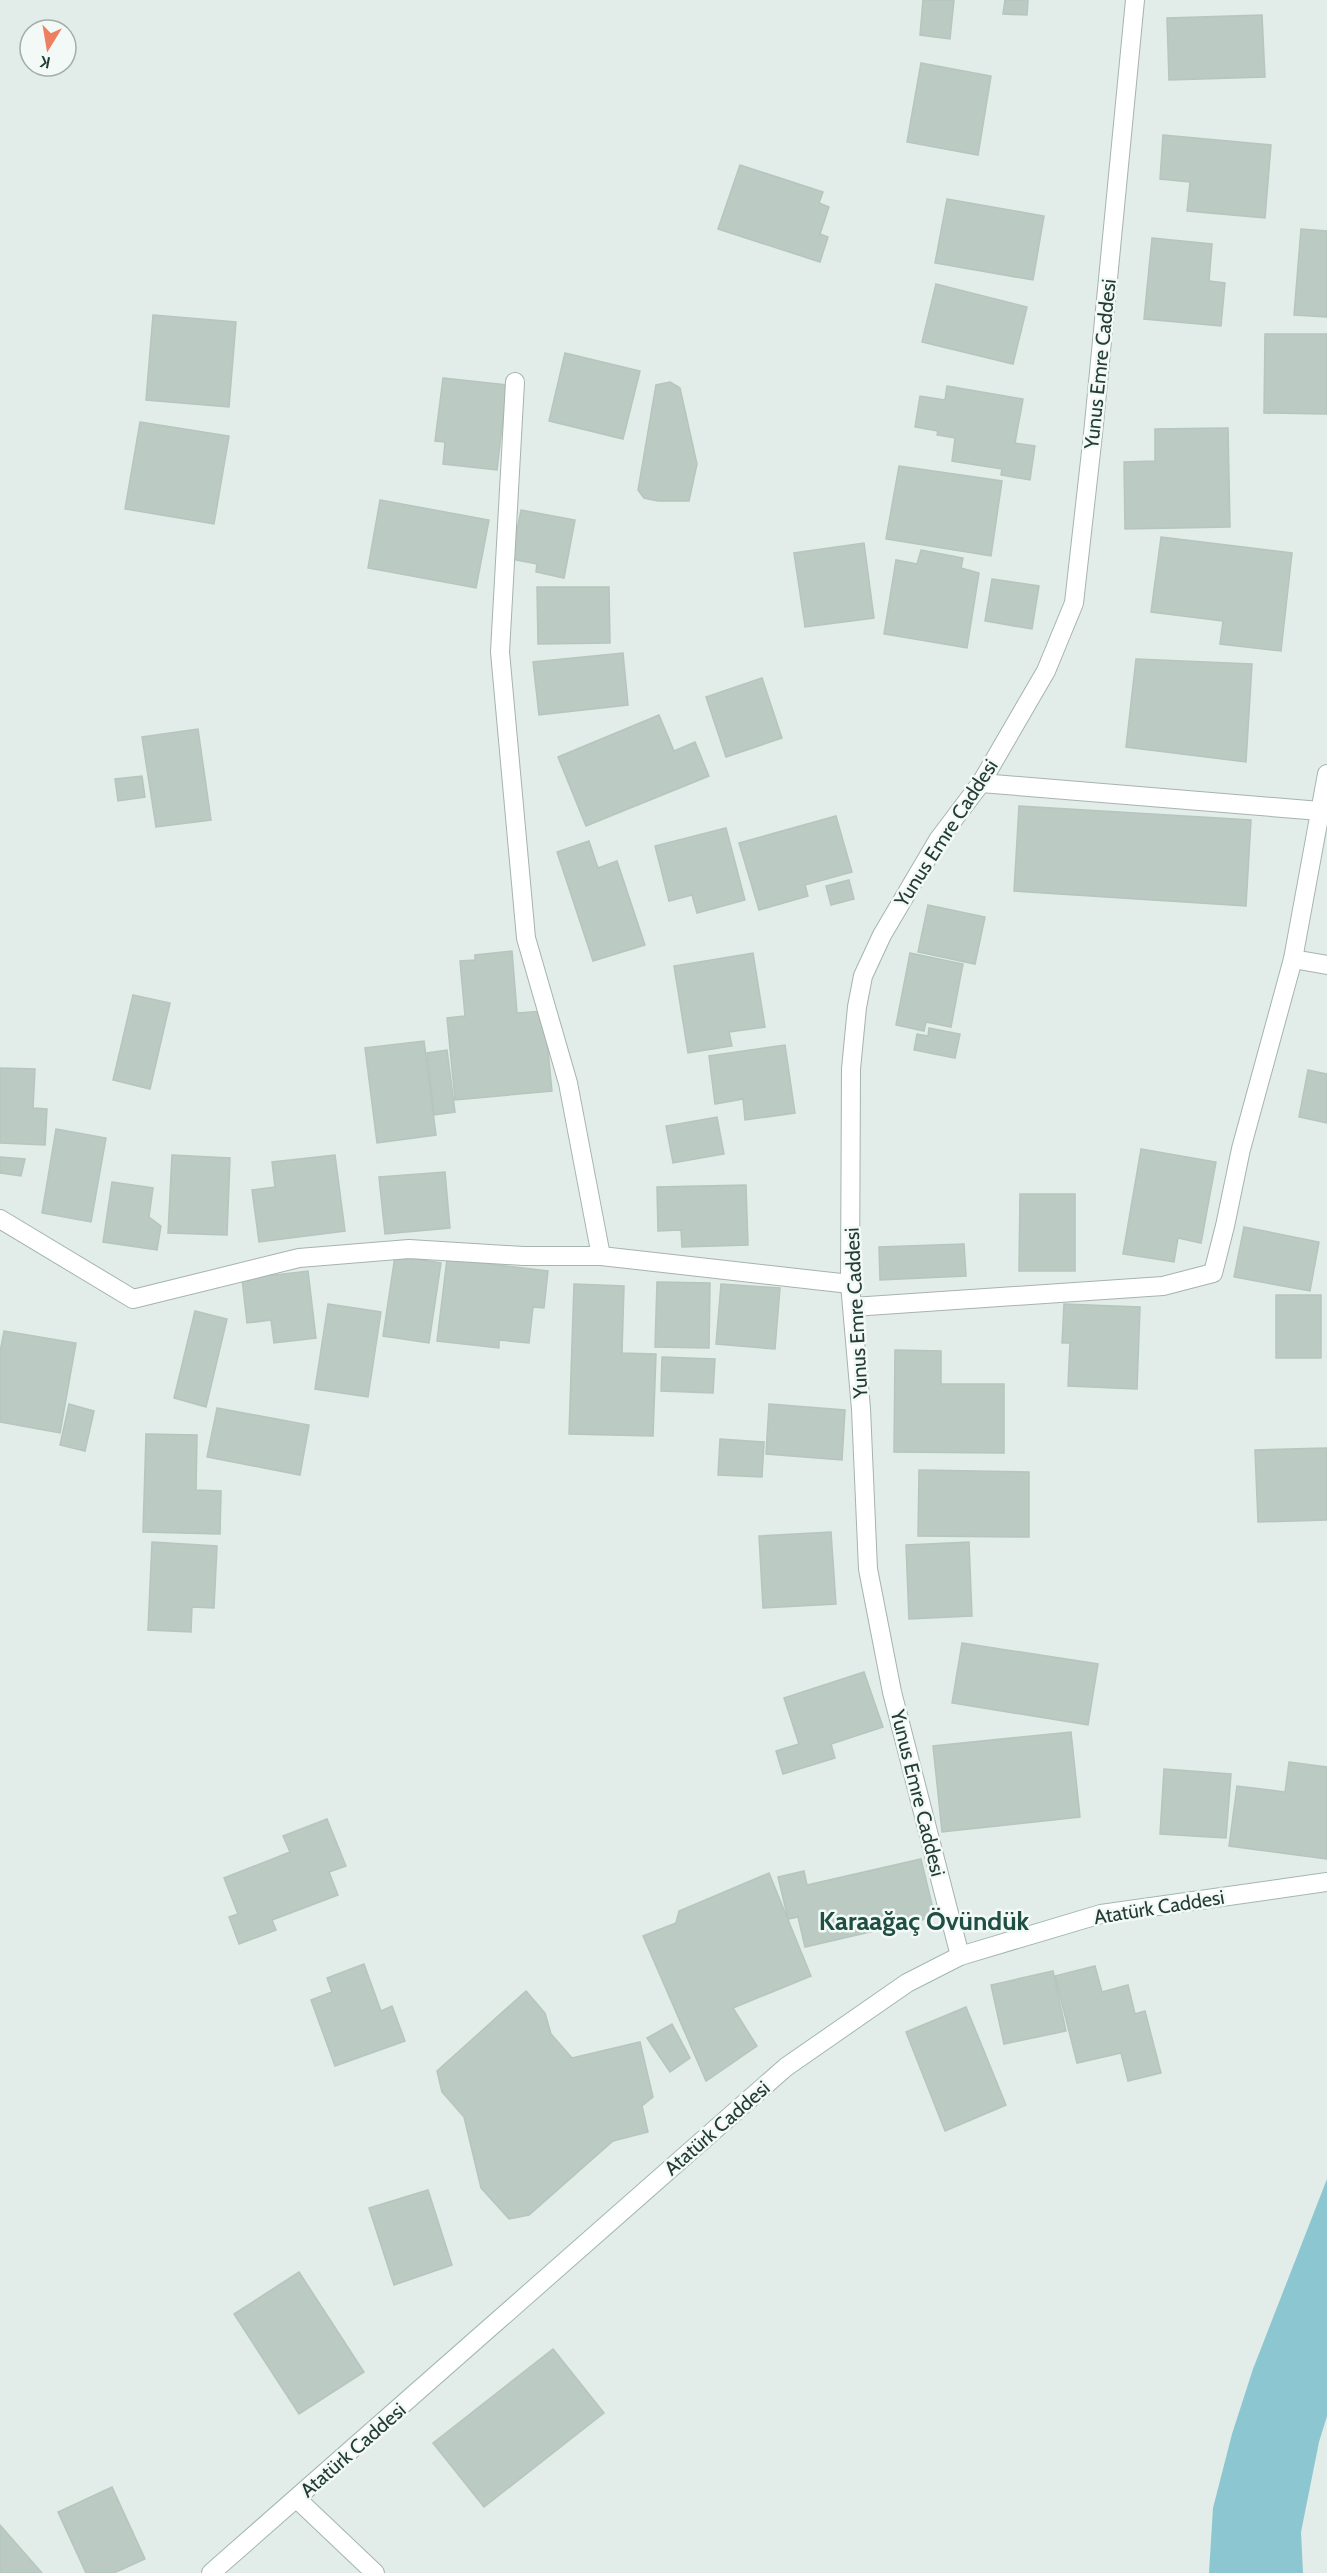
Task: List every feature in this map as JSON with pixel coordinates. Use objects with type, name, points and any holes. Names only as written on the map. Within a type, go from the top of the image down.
[{"type":"street","name":"Yunus Emre Caddesi","points":[[960,1956],[892,1692],[868,1569],[861,1408],[850,1284],[851,1069],[857,1007],[863,976],[882,935],[938,840],[981,783],[1046,671],[1074,603],[1135,0]]},
{"type":"street","points":[[516,382],[500,652],[526,938],[568,1083],[602,1256]]},
{"type":"street","points":[[853,1307],[1163,1287],[1213,1273],[1241,1149],[1293,959],[1327,774]]},
{"type":"street","points":[[981,783],[1320,811]]},
{"type":"street","points":[[1293,959],[1327,965]]},
{"type":"street","points":[[0,1219],[133,1299],[299,1258],[409,1249],[523,1256],[602,1256],[850,1284]]},
{"type":"street","name":"Atatürk Caddesi","points":[[211,2573],[786,2067],[907,1983],[960,1956],[1101,1914],[1327,1882]]},
{"type":"street","points":[[297,2499],[375,2573]]},
{"type":"water","points":[[1327,2179],[1327,2416],[1319,2442],[1301,2532],[1303,2573],[1209,2573],[1213,2508],[1232,2434],[1253,2369]]},
{"type":"building","points":[[923,0],[954,0],[950,39],[920,35]]},
{"type":"building","points":[[1005,0],[1028,0],[1027,15],[1003,14]]},
{"type":"building","points":[[1262,15],[1265,77],[1169,80],[1167,18]]},
{"type":"building","points":[[921,63],[991,76],[978,155],[907,142]]},
{"type":"building","points":[[1163,135],[1271,145],[1265,218],[1187,211],[1190,182],[1160,179]]},
{"type":"building","points":[[740,165],[823,192],[819,203],[829,207],[820,234],[828,237],[820,262],[718,229]]},
{"type":"building","points":[[947,199],[1044,216],[1033,280],[935,263]]},
{"type":"building","points":[[1301,229],[1327,231],[1327,317],[1294,315]]},
{"type":"building","points":[[1152,238],[1212,244],[1209,281],[1225,283],[1221,326],[1144,319]]},
{"type":"building","points":[[936,284],[1027,307],[1013,364],[922,342]]},
{"type":"building","points":[[153,315],[236,322],[229,407],[146,400]]},
{"type":"building","points":[[1265,334],[1327,334],[1327,414],[1264,413]]},
{"type":"building","points":[[565,353],[640,371],[623,439],[549,421]]},
{"type":"building","points":[[443,378],[507,385],[497,470],[443,464],[445,442],[435,441]]},
{"type":"building","points":[[670,382],[680,388],[697,464],[689,501],[658,501],[644,498],[638,490],[656,385]]},
{"type":"building","points":[[947,386],[1023,399],[1015,443],[1035,446],[1030,480],[1001,475],[1002,469],[952,461],[955,438],[937,435],[938,431],[915,427],[920,396],[945,400]]},
{"type":"building","points":[[140,422],[229,436],[214,524],[125,509]]},
{"type":"building","points":[[1228,428],[1230,527],[1125,529],[1124,462],[1155,461],[1155,429]]},
{"type":"building","points":[[899,466],[1002,481],[991,556],[886,539]]},
{"type":"building","points":[[380,500],[489,520],[476,588],[368,568]]},
{"type":"building","points":[[521,510],[575,520],[564,578],[536,572],[537,564],[511,559]]},
{"type":"building","points":[[1161,537],[1292,553],[1281,651],[1220,644],[1223,621],[1151,612]]},
{"type":"building","points":[[864,543],[874,618],[805,627],[794,553]]},
{"type":"building","points":[[921,550],[963,558],[961,568],[979,573],[967,648],[884,634],[896,560],[917,564]]},
{"type":"building","points":[[992,579],[1039,586],[1032,629],[985,621]]},
{"type":"building","points":[[537,587],[609,587],[610,643],[538,644]]},
{"type":"building","points":[[623,653],[628,705],[539,715],[533,662]]},
{"type":"building","points":[[1136,659],[1252,664],[1246,762],[1126,747]]},
{"type":"building","points":[[762,678],[782,738],[726,757],[706,697]]},
{"type":"building","points":[[659,715],[674,751],[695,742],[709,776],[586,826],[558,757]]},
{"type":"building","points":[[198,729],[211,820],[156,827],[142,737]]},
{"type":"building","points":[[142,776],[145,797],[118,801],[115,779]]},
{"type":"building","points":[[1019,806],[1251,820],[1246,906],[1014,891]]},
{"type":"building","points":[[836,816],[852,872],[805,885],[808,896],[759,910],[739,843]]},
{"type":"building","points":[[726,828],[745,900],[697,913],[692,895],[669,901],[655,846]]},
{"type":"building","points":[[589,841],[598,868],[617,861],[645,945],[593,961],[557,852]]},
{"type":"building","points":[[849,880],[854,899],[831,905],[826,886]]},
{"type":"building","points":[[928,905],[985,917],[975,964],[918,952]]},
{"type":"building","points":[[512,951],[517,1013],[544,1011],[552,1091],[455,1100],[447,1018],[465,1016],[460,961],[475,960],[475,955]]},
{"type":"building","points":[[753,953],[765,1027],[729,1032],[732,1046],[688,1053],[674,966]]},
{"type":"building","points":[[910,953],[963,964],[951,1027],[926,1022],[924,1031],[896,1025]]},
{"type":"building","points":[[133,995],[170,1003],[150,1089],[113,1080]]},
{"type":"building","points":[[929,1028],[960,1034],[955,1058],[914,1050],[917,1034],[928,1036]]},
{"type":"building","points":[[424,1041],[436,1135],[377,1143],[365,1048]]},
{"type":"building","points":[[785,1045],[795,1113],[745,1120],[743,1099],[715,1104],[709,1056]]},
{"type":"building","points":[[447,1050],[455,1112],[434,1115],[427,1053]]},
{"type":"building","points":[[0,1068],[35,1069],[33,1108],[47,1109],[45,1145],[0,1143]]},
{"type":"building","points":[[1308,1070],[1327,1074],[1327,1123],[1299,1117]]},
{"type":"building","points":[[717,1117],[724,1154],[673,1163],[666,1126]]},
{"type":"building","points":[[56,1129],[106,1138],[91,1222],[42,1213]]},
{"type":"building","points":[[1141,1149],[1216,1162],[1201,1243],[1178,1238],[1174,1262],[1123,1254]]},
{"type":"building","points":[[172,1155],[230,1158],[227,1235],[168,1233]]},
{"type":"building","points":[[335,1155],[345,1231],[259,1242],[252,1190],[275,1187],[272,1162]]},
{"type":"building","points":[[0,1157],[25,1159],[21,1176],[0,1173]]},
{"type":"building","points":[[445,1172],[450,1228],[385,1234],[379,1177]]},
{"type":"building","points":[[112,1182],[153,1188],[149,1217],[161,1226],[157,1250],[103,1242]]},
{"type":"building","points":[[746,1185],[748,1245],[682,1247],[681,1230],[658,1231],[657,1187]]},
{"type":"building","points":[[1020,1194],[1075,1194],[1075,1271],[1019,1271]]},
{"type":"building","points":[[1244,1227],[1319,1242],[1310,1291],[1234,1277]]},
{"type":"building","points":[[964,1244],[966,1276],[880,1280],[879,1247]]},
{"type":"building","points":[[395,1256],[441,1263],[429,1343],[383,1336]]},
{"type":"building","points":[[447,1259],[548,1271],[544,1308],[533,1307],[529,1343],[499,1340],[499,1348],[437,1341]]},
{"type":"building","points":[[308,1271],[316,1338],[274,1343],[271,1320],[247,1323],[242,1279]]},
{"type":"building","points":[[657,1282],[710,1283],[709,1348],[655,1347]]},
{"type":"building","points":[[574,1284],[624,1286],[622,1353],[656,1354],[653,1436],[569,1434]]},
{"type":"building","points":[[721,1284],[780,1288],[775,1349],[716,1344]]},
{"type":"building","points":[[1276,1295],[1321,1295],[1321,1358],[1276,1358]]},
{"type":"building","points":[[328,1304],[381,1312],[368,1397],[315,1389]]},
{"type":"building","points":[[1064,1304],[1140,1307],[1137,1389],[1068,1386],[1070,1343],[1062,1343]]},
{"type":"building","points":[[195,1311],[227,1319],[206,1407],[174,1398]]},
{"type":"building","points":[[4,1331],[76,1343],[60,1433],[0,1422],[0,1352]]},
{"type":"building","points":[[895,1350],[941,1351],[941,1384],[1004,1384],[1004,1453],[894,1452]]},
{"type":"building","points":[[662,1357],[715,1359],[713,1393],[661,1391]]},
{"type":"building","points":[[69,1404],[94,1411],[85,1451],[60,1445]]},
{"type":"building","points":[[769,1404],[845,1410],[842,1460],[766,1454]]},
{"type":"building","points":[[217,1408],[309,1425],[300,1475],[207,1457]]},
{"type":"building","points":[[146,1434],[197,1435],[196,1490],[221,1491],[220,1534],[143,1532]]},
{"type":"building","points":[[720,1439],[764,1442],[762,1477],[718,1475]]},
{"type":"building","points":[[1327,1448],[1327,1520],[1258,1522],[1255,1450]]},
{"type":"building","points":[[919,1470],[1029,1472],[1029,1537],[918,1536]]},
{"type":"building","points":[[831,1532],[836,1604],[763,1608],[759,1536]]},
{"type":"building","points":[[152,1542],[217,1546],[214,1608],[192,1607],[191,1632],[148,1630]]},
{"type":"building","points":[[969,1542],[972,1616],[909,1619],[906,1545]]},
{"type":"building","points":[[962,1643],[1098,1664],[1088,1725],[952,1703]]},
{"type":"building","points":[[864,1672],[883,1727],[831,1744],[835,1758],[783,1774],[776,1751],[799,1744],[784,1698]]},
{"type":"building","points":[[1071,1732],[1080,1817],[942,1832],[933,1746]]},
{"type":"building","points":[[1289,1762],[1327,1767],[1327,1859],[1229,1846],[1237,1786],[1285,1792]]},
{"type":"building","points":[[1164,1769],[1231,1774],[1226,1838],[1160,1834]]},
{"type":"building","points":[[327,1819],[346,1866],[329,1872],[338,1895],[272,1920],[276,1930],[239,1944],[229,1917],[238,1914],[224,1878],[290,1852],[283,1836]]},
{"type":"building","points":[[921,1859],[935,1917],[805,1947],[798,1917],[788,1919],[778,1877],[804,1871],[807,1885]]},
{"type":"building","points":[[769,1873],[811,1976],[733,2008],[757,2046],[706,2081],[643,1936],[676,1923],[679,1911]]},
{"type":"building","points":[[364,1964],[381,2011],[392,2006],[405,2041],[335,2066],[311,2000],[332,1992],[327,1978]]},
{"type":"building","points":[[1095,1966],[1102,1992],[1128,1985],[1135,2014],[1145,2011],[1161,2073],[1128,2081],[1121,2053],[1077,2063],[1055,1976]]},
{"type":"building","points":[[1053,1971],[1066,2031],[1004,2044],[991,1985]]},
{"type":"building","points":[[526,1991],[545,2013],[551,2034],[572,2058],[640,2042],[653,2097],[642,2106],[648,2132],[613,2141],[529,2215],[509,2219],[481,2188],[464,2117],[442,2092],[437,2071]]},
{"type":"building","points":[[966,2007],[1006,2105],[945,2131],[906,2032]]},
{"type":"building","points":[[672,2024],[690,2058],[670,2072],[647,2038]]},
{"type":"building","points":[[428,2190],[452,2265],[394,2285],[369,2208]]},
{"type":"building","points":[[299,2272],[364,2372],[299,2414],[234,2314]]},
{"type":"building","points":[[553,2349],[604,2413],[484,2507],[433,2443]]},
{"type":"building","points":[[112,2487],[145,2559],[114,2573],[86,2573],[58,2512]]},
{"type":"building","points":[[0,2525],[42,2573],[0,2573]]},
{"type":"district","name":"Karaağaç Övündük","points":[[924,1921]]}]
